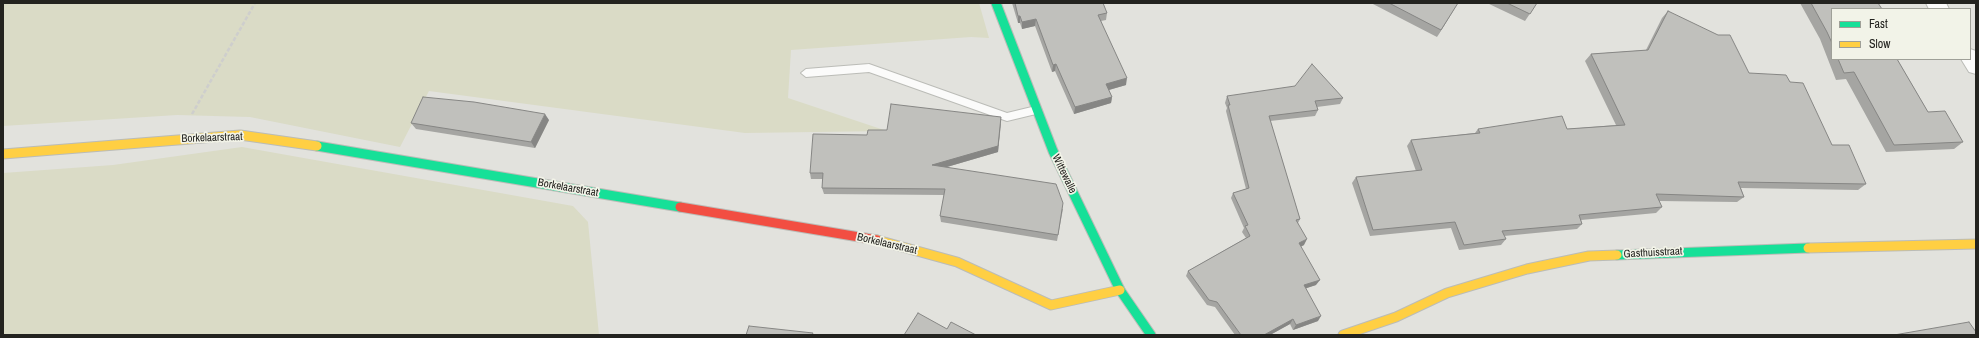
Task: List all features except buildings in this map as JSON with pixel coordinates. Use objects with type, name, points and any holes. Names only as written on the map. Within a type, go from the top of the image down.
[{"type":"street","name":"Wittewalle","points":[[996,3],[1053,151],[1120,290],[1151,335]]},
{"type":"street","name":"Borkelaarstraat","points":[[3,154],[240,135],[325,146],[878,240],[957,262],[1051,305],[1120,290]]},
{"type":"street","name":"Gasthuisstraat","points":[[1343,335],[1396,317],[1447,293],[1527,268],[1589,256],[1741,249],[1976,244]]},
{"type":"lane","points":[[806,73],[869,68],[1007,116],[1036,110]]},
{"type":"path","points":[[177,139],[255,3]]},
{"type":"green space","points":[[3,3],[979,3],[989,38],[971,37],[791,50],[788,98],[887,131],[745,133],[429,91],[400,147],[250,117],[177,115],[3,126]]},
{"type":"green space","points":[[242,147],[573,206],[588,222],[599,335],[3,335],[3,173],[113,165]]},
{"type":"traffic: fast","points":[[996,3],[1053,151],[1120,290],[1151,335]]},
{"type":"traffic: fast","points":[[317,146],[680,207]]},
{"type":"traffic: fast","points":[[1617,255],[1808,248]]},
{"type":"traffic: slow","points":[[3,154],[240,135],[317,146]]},
{"type":"traffic: slow","points":[[877,240],[957,262],[1051,305],[1120,290]]},
{"type":"traffic: slow","points":[[1808,248],[1976,244]]},
{"type":"traffic: slow","points":[[1343,335],[1396,317],[1447,293],[1527,269],[1589,256],[1617,255]]},
{"type":"traffic: jam","points":[[680,207],[877,240]]}]
